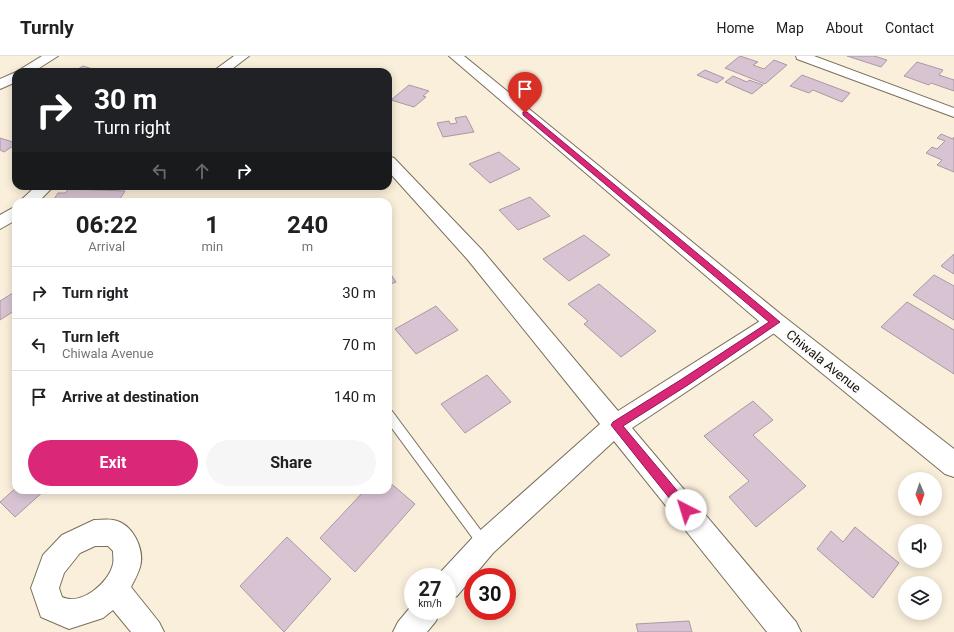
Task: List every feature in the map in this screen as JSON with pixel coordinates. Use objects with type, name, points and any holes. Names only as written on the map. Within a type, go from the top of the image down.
[{"type":"main road","name":"Chiwala Avenue","points":[[456,56],[775,322],[954,465]]},
{"type":"street","points":[[30,68],[52,56]]},
{"type":"street","points":[[225,68],[244,56]]},
{"type":"street","points":[[802,56],[954,113]]},
{"type":"street","points":[[0,85],[12,78]]},
{"type":"street","points":[[392,165],[475,255],[786,632]]},
{"type":"street","points":[[32,198],[42,190]]},
{"type":"street","points":[[0,224],[12,215]]},
{"type":"street","points":[[456,576],[484,544],[616,425],[685,382],[775,322]]},
{"type":"street","points":[[115,590],[149,632]]},
{"type":"street","points":[[408,632],[418,620]]},
{"type":"lane","points":[[392,419],[484,544]]},
{"type":"building","points":[[740,56],[758,62],[753,65],[764,69],[774,60],[787,65],[765,84],[725,68]]},
{"type":"building","points":[[847,56],[874,56],[887,60],[881,67]]},
{"type":"building","points":[[917,62],[943,70],[939,75],[954,80],[954,91],[931,83],[929,85],[904,76]]},
{"type":"building","points":[[705,70],[724,78],[717,83],[697,75]]},
{"type":"building","points":[[802,75],[850,93],[842,102],[813,90],[809,93],[790,86]]},
{"type":"building","points":[[733,76],[747,82],[749,80],[763,85],[752,94],[725,82]]},
{"type":"building","points":[[409,85],[429,91],[423,96],[426,97],[414,107],[392,99]]},
{"type":"building","points":[[466,116],[474,132],[443,137],[437,123],[449,121],[450,124],[457,123],[455,118]]},
{"type":"building","points":[[941,134],[953,139],[954,137],[954,172],[937,165],[942,160],[926,153],[932,147],[937,149],[945,141],[937,138]]},
{"type":"building","points":[[0,138],[12,142],[12,147],[4,152],[0,150]]},
{"type":"building","points":[[499,152],[520,169],[490,183],[469,164]]},
{"type":"building","points":[[68,190],[125,191],[121,198],[55,198],[58,193],[65,193]]},
{"type":"building","points":[[530,197],[550,216],[518,230],[499,210]]},
{"type":"building","points":[[584,235],[610,255],[569,281],[543,259]]},
{"type":"building","points":[[954,254],[954,274],[941,266]]},
{"type":"building","points":[[934,275],[954,286],[954,320],[913,295]]},
{"type":"building","points":[[392,276],[396,282],[392,284]]},
{"type":"building","points":[[599,284],[656,331],[621,357],[584,324],[588,321],[568,304]]},
{"type":"building","points":[[12,294],[12,312],[0,320],[0,301]]},
{"type":"building","points":[[907,302],[954,330],[954,374],[881,327]]},
{"type":"building","points":[[436,306],[458,330],[416,354],[395,329]]},
{"type":"building","points":[[487,375],[511,402],[465,433],[441,404]]},
{"type":"building","points":[[753,401],[773,420],[753,435],[806,486],[756,527],[729,497],[749,481],[704,436]]},
{"type":"building","points":[[392,484],[415,504],[355,572],[320,538],[361,494],[392,494]]},
{"type":"building","points":[[12,492],[12,494],[41,494],[15,517],[0,502]]},
{"type":"building","points":[[855,527],[898,562],[898,564],[873,598],[817,549],[831,531],[843,542]]},
{"type":"building","points":[[287,537],[331,579],[284,632],[240,586]]},
{"type":"building","points":[[689,621],[692,632],[638,632],[636,624]]},
{"type":"route","points":[[525,113],[775,322],[685,382],[616,425],[686,510]]}]
